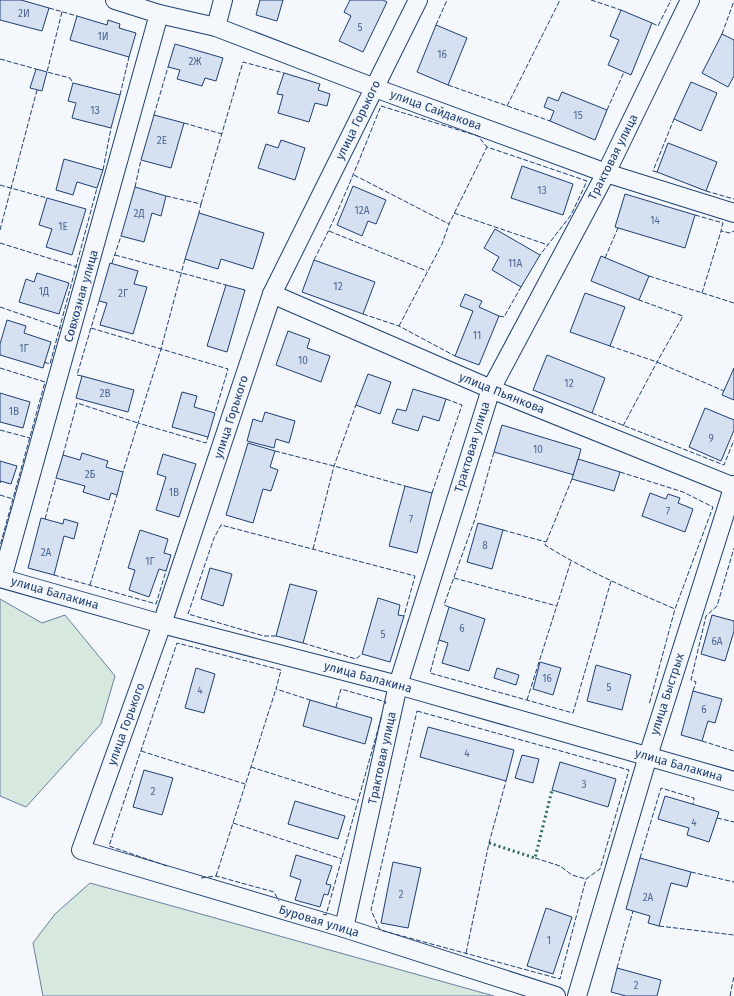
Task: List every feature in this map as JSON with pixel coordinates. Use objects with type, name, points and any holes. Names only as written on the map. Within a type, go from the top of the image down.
[{"type":"street","name":"улица Сайдакова","points":[[115,0],[159,14],[216,27],[375,88],[606,172],[734,212]]},
{"type":"street","points":[[216,27],[223,0]]},
{"type":"street","name":"улица Горького","points":[[81,850],[162,624],[272,294],[418,0]]},
{"type":"street","name":"Трактовая улица","points":[[344,928],[398,685],[491,389],[606,172],[690,0]]},
{"type":"street","name":"Совхозная улица","points":[[1,578],[159,14]]},
{"type":"street","name":"улица Пьянкова","points":[[272,294],[491,389],[734,486]]},
{"type":"street","name":"улица Быстрых","points":[[577,996],[648,756],[734,486]]},
{"type":"street","name":"улица Балакина","points":[[1,578],[162,624],[398,685],[734,781]]},
{"type":"street","name":"Буровая улица","points":[[81,850],[344,928],[556,996]]},
{"type":"shaded area","points":[[0,599],[42,623],[65,615],[115,676],[101,724],[26,807],[0,796]]},
{"type":"shaded area","points":[[90,883],[494,996],[43,996],[33,943],[55,914]]},
{"type":"building","points":[[0,0],[21,0],[49,8],[42,31],[0,20]]},
{"type":"building","points":[[260,0],[283,0],[277,21],[256,15]]},
{"type":"building","points":[[350,0],[383,0],[387,2],[363,52],[339,41],[351,16],[344,12]]},
{"type":"building","points":[[621,10],[652,23],[631,75],[608,65],[619,40],[610,36]]},
{"type":"building","points":[[77,16],[107,25],[108,20],[120,24],[119,28],[136,33],[129,57],[70,40]]},
{"type":"building","points":[[436,25],[467,38],[448,85],[417,72]]},
{"type":"building","points":[[722,34],[734,40],[734,76],[728,87],[702,73]]},
{"type":"building","points":[[175,44],[223,58],[216,81],[205,78],[202,86],[177,79],[180,70],[168,67]]},
{"type":"building","points":[[36,69],[47,72],[42,91],[30,88]]},
{"type":"building","points":[[284,73],[320,84],[318,90],[330,94],[327,106],[315,103],[309,122],[278,113],[283,95],[277,94]]},
{"type":"building","points":[[691,82],[717,93],[701,131],[674,119]]},
{"type":"building","points":[[73,83],[120,95],[111,128],[72,118],[76,103],[68,101]]},
{"type":"building","points":[[562,92],[607,110],[595,140],[550,121],[554,111],[544,107],[548,97],[558,101]]},
{"type":"building","points":[[154,115],[184,123],[171,168],[141,160]]},
{"type":"building","points":[[281,140],[305,148],[295,180],[258,168],[266,144],[278,148]]},
{"type":"building","points":[[668,143],[717,162],[706,191],[657,172]]},
{"type":"building","points":[[64,159],[103,170],[97,188],[77,182],[73,195],[56,190]]},
{"type":"building","points":[[522,166],[573,184],[563,215],[511,198]]},
{"type":"building","points":[[353,186],[386,200],[376,224],[368,221],[362,236],[337,225]]},
{"type":"building","points":[[135,187],[166,196],[161,216],[152,213],[144,242],[121,236]]},
{"type":"building","points":[[625,194],[695,215],[685,248],[615,227]]},
{"type":"building","points":[[47,198],[86,209],[72,255],[46,247],[52,229],[39,225]]},
{"type":"building","points":[[199,213],[264,233],[253,269],[221,259],[218,269],[185,259]]},
{"type":"building","points":[[495,229],[540,255],[521,287],[492,270],[499,257],[484,248]]},
{"type":"building","points":[[601,256],[649,276],[639,300],[591,281]]},
{"type":"building","points":[[314,260],[375,282],[363,314],[302,292]]},
{"type":"building","points":[[110,263],[138,271],[134,284],[147,287],[133,334],[100,325],[107,303],[99,301]]},
{"type":"building","points":[[37,273],[69,283],[59,314],[19,302],[26,279],[34,282]]},
{"type":"building","points":[[226,285],[245,290],[227,352],[207,346]]},
{"type":"building","points":[[585,293],[625,307],[610,346],[570,332]]},
{"type":"building","points":[[465,294],[482,301],[479,307],[499,316],[479,365],[455,356],[473,311],[460,306]]},
{"type":"building","points":[[7,320],[26,326],[24,333],[51,342],[43,368],[0,355],[0,344]]},
{"type":"building","points":[[288,331],[310,339],[307,348],[330,356],[321,382],[276,365]]},
{"type":"building","points":[[547,355],[605,378],[592,413],[533,390]]},
{"type":"building","points":[[734,368],[734,400],[722,395]]},
{"type":"building","points":[[368,374],[391,382],[380,414],[356,405]]},
{"type":"building","points":[[82,376],[134,390],[128,412],[76,398]]},
{"type":"building","points":[[413,389],[446,399],[439,421],[423,416],[418,431],[392,423],[397,409],[406,411]]},
{"type":"building","points":[[182,392],[197,396],[194,407],[215,413],[208,437],[172,427]]},
{"type":"building","points":[[0,393],[30,402],[23,428],[0,422]]},
{"type":"building","points":[[705,408],[734,420],[734,430],[721,461],[689,447]]},
{"type":"building","points":[[265,412],[295,421],[289,443],[276,439],[274,448],[247,441],[253,419],[262,422]]},
{"type":"building","points":[[502,425],[581,449],[574,475],[494,452]]},
{"type":"building","points":[[248,443],[275,451],[270,467],[278,470],[271,491],[263,489],[253,523],[226,515]]},
{"type":"building","points":[[82,453],[108,461],[106,467],[123,472],[117,495],[111,493],[109,500],[83,492],[85,486],[56,478],[63,455],[80,460]]},
{"type":"building","points":[[163,454],[196,464],[179,517],[156,510],[166,477],[157,474]]},
{"type":"building","points":[[578,459],[620,472],[614,491],[572,479]]},
{"type":"building","points":[[0,461],[17,466],[11,484],[0,481]]},
{"type":"building","points":[[405,486],[432,493],[417,553],[389,546]]},
{"type":"building","points":[[650,493],[666,499],[668,494],[680,498],[678,503],[693,509],[685,532],[642,516]]},
{"type":"building","points":[[41,518],[63,524],[64,519],[78,523],[74,539],[64,536],[54,575],[28,568]]},
{"type":"building","points":[[478,523],[503,530],[492,569],[467,562]]},
{"type":"building","points":[[140,530],[168,539],[164,553],[171,555],[166,571],[159,569],[149,597],[129,590],[135,570],[128,568]]},
{"type":"building","points":[[210,568],[232,574],[223,606],[201,599]]},
{"type":"building","points":[[290,584],[317,591],[303,643],[276,636]]},
{"type":"building","points":[[378,598],[400,605],[398,615],[404,616],[390,662],[362,654]]},
{"type":"building","points":[[449,607],[485,619],[469,671],[442,663],[448,643],[439,640]]},
{"type":"building","points":[[712,615],[734,621],[734,631],[725,661],[701,654]]},
{"type":"building","points":[[540,662],[561,668],[553,695],[533,689]]},
{"type":"building","points":[[596,665],[631,675],[622,710],[587,701]]},
{"type":"building","points":[[196,668],[215,674],[204,713],[185,708]]},
{"type":"building","points":[[497,668],[519,675],[516,685],[494,678]]},
{"type":"building","points":[[693,691],[722,699],[715,723],[708,721],[702,741],[681,735]]},
{"type":"building","points":[[310,700],[372,718],[365,744],[303,726]]},
{"type":"building","points":[[428,727],[514,750],[506,781],[420,757]]},
{"type":"building","points":[[522,755],[539,759],[533,783],[515,778]]},
{"type":"building","points":[[560,762],[616,779],[608,807],[552,790]]},
{"type":"building","points":[[144,770],[173,778],[162,815],[133,807]]},
{"type":"building","points":[[665,796],[719,812],[709,842],[687,835],[689,828],[658,819]]},
{"type":"building","points":[[295,801],[345,816],[338,839],[288,824]]},
{"type":"building","points":[[296,855],[332,866],[326,884],[331,885],[328,895],[324,894],[320,907],[295,900],[301,880],[290,876]]},
{"type":"building","points":[[640,858],[691,872],[687,887],[671,883],[659,926],[648,923],[650,916],[626,909]]},
{"type":"building","points":[[393,862],[421,868],[408,928],[381,923]]},
{"type":"building","points":[[546,908],[572,917],[553,974],[527,966]]},
{"type":"building","points":[[617,968],[661,980],[657,996],[626,996],[611,992]]},
{"type":"hedge","points":[[489,843],[535,858],[552,790]]},
{"type":"fence","points":[[436,25],[447,0]]},
{"type":"fence","points":[[507,106],[560,0]]},
{"type":"fence","points":[[591,0],[621,10]]},
{"type":"fence","points":[[652,23],[658,26],[671,0]]},
{"type":"fence","points":[[722,34],[734,1]]},
{"type":"fence","points":[[49,8],[77,16]]},
{"type":"fence","points":[[62,12],[47,72],[70,78],[73,83]]},
{"type":"fence","points":[[120,95],[129,57]]},
{"type":"fence","points":[[0,59],[36,69]]},
{"type":"fence","points":[[201,204],[243,62],[284,73]]},
{"type":"fence","points":[[154,115],[168,67]]},
{"type":"fence","points":[[607,110],[624,72]]},
{"type":"fence","points":[[448,85],[550,121]]},
{"type":"fence","points":[[0,230],[37,90]]},
{"type":"fence","points":[[314,260],[341,203],[381,106],[478,136],[487,147],[587,181],[571,215],[540,255]]},
{"type":"fence","points":[[657,172],[653,171],[674,119]]},
{"type":"fence","points":[[184,123],[222,134]]},
{"type":"fence","points":[[103,170],[111,128]]},
{"type":"fence","points":[[399,326],[442,244],[449,224],[487,147]]},
{"type":"fence","points":[[135,187],[141,160]]},
{"type":"fence","points":[[354,175],[449,224]]},
{"type":"fence","points":[[0,185],[47,198]]},
{"type":"fence","points":[[44,362],[50,364],[97,188]]},
{"type":"fence","points":[[706,191],[734,199]]},
{"type":"fence","points":[[166,196],[201,204],[199,213]]},
{"type":"fence","points":[[454,213],[548,245]]},
{"type":"fence","points":[[695,215],[723,223],[721,231],[730,233],[734,231]]},
{"type":"fence","points":[[605,258],[618,228]]},
{"type":"fence","points":[[329,231],[427,271]]},
{"type":"fence","points":[[702,293],[721,231]]},
{"type":"fence","points":[[112,263],[121,236]]},
{"type":"fence","points":[[0,243],[77,267]]},
{"type":"fence","points":[[115,255],[226,285]]},
{"type":"fence","points":[[185,259],[161,349],[138,423],[206,443],[208,437]]},
{"type":"fence","points":[[649,276],[734,303]]},
{"type":"fence","points":[[499,316],[504,317],[521,287]]},
{"type":"fence","points":[[623,426],[683,316],[639,300]]},
{"type":"fence","points":[[82,376],[77,375],[99,301]]},
{"type":"fence","points":[[0,307],[61,328]]},
{"type":"fence","points":[[363,314],[399,326],[455,356]]},
{"type":"fence","points":[[91,328],[228,369],[215,413]]},
{"type":"fence","points":[[610,346],[657,362],[724,391]]},
{"type":"fence","points":[[0,368],[45,382],[0,546]]},
{"type":"fence","points":[[432,493],[462,405],[446,399]]},
{"type":"fence","points":[[63,455],[77,403],[138,423],[123,472]]},
{"type":"fence","points":[[313,549],[334,466],[356,405]]},
{"type":"fence","points":[[592,413],[724,465],[734,440]]},
{"type":"fence","points":[[0,430],[30,438]]},
{"type":"fence","points":[[275,451],[405,486]]},
{"type":"fence","points":[[449,607],[444,605],[475,519],[494,452]]},
{"type":"fence","points":[[620,472],[683,492],[713,507],[675,609],[649,705]]},
{"type":"fence","points":[[45,519],[56,478]]},
{"type":"fence","points":[[572,479],[545,545],[593,572],[675,609]]},
{"type":"fence","points":[[0,495],[13,499]]},
{"type":"fence","points":[[90,585],[117,495]]},
{"type":"fence","points":[[276,636],[264,636],[188,614],[214,538],[221,525],[415,576],[404,616]]},
{"type":"fence","points":[[503,530],[546,542]]},
{"type":"fence","points":[[693,691],[696,682],[691,680],[706,616],[717,606],[734,548]]},
{"type":"fence","points":[[527,700],[571,561]]},
{"type":"fence","points":[[54,575],[156,604],[166,571]]},
{"type":"fence","points":[[454,578],[557,606]]},
{"type":"fence","points":[[439,640],[430,673],[573,713],[611,581]]},
{"type":"fence","points":[[167,866],[109,846],[177,643],[281,670],[276,689],[310,700]]},
{"type":"fence","points":[[303,643],[356,659],[362,654]]},
{"type":"fence","points":[[216,876],[276,689]]},
{"type":"fence","points":[[336,707],[341,689],[386,702],[385,704]]},
{"type":"fence","points":[[417,711],[629,770],[600,869],[586,879],[560,979],[380,930],[371,910],[417,711]]},
{"type":"fence","points":[[323,914],[326,915],[382,715]]},
{"type":"fence","points":[[702,741],[734,751]]},
{"type":"fence","points":[[141,751],[245,784]]},
{"type":"fence","points":[[251,767],[358,801]]},
{"type":"fence","points":[[466,953],[489,843],[506,781]]},
{"type":"fence","points":[[640,858],[661,788],[694,798],[693,804]]},
{"type":"fence","points":[[717,818],[734,822]]},
{"type":"fence","points":[[233,823],[342,859]]},
{"type":"fence","points":[[535,858],[560,866],[572,875],[586,879]]},
{"type":"fence","points":[[691,872],[734,882]]},
{"type":"fence","points":[[201,878],[216,876],[274,892],[279,901]]},
{"type":"fence","points":[[617,968],[633,911]]},
{"type":"fence","points":[[659,926],[734,935]]},
{"type":"fence","points":[[730,996],[734,976]]}]
